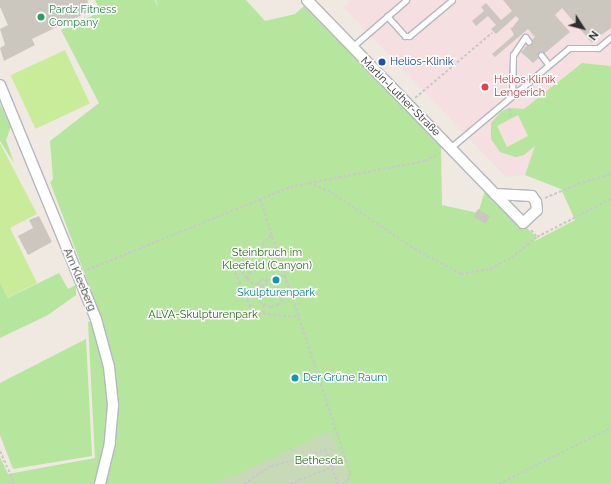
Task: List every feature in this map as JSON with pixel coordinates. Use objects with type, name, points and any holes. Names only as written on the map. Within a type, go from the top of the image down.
[{"type":"street","name":"Martin-Luther-Straße","points":[[307,0],[351,48],[523,223],[537,210],[536,202]]},
{"type":"street","name":"Am Kleeberg","points":[[0,86],[76,275],[96,319],[109,367],[113,404],[110,443],[100,484]]},
{"type":"street","points":[[495,194],[532,196],[536,202]]},
{"type":"lane","points":[[351,48],[406,0]]},
{"type":"lane","points":[[387,16],[405,36],[409,36],[452,0]]},
{"type":"lane","points":[[512,96],[513,55],[525,37],[530,42]]},
{"type":"lane","points":[[450,148],[548,64],[569,48],[598,48],[611,37]]},
{"type":"lane","points":[[541,55],[548,64]]},
{"type":"path","points":[[408,105],[492,33]]},
{"type":"path","points":[[76,275],[260,199],[309,183],[425,161],[450,148]]},
{"type":"path","points":[[536,202],[578,184],[611,174]]},
{"type":"path","points":[[309,183],[330,192],[410,246],[461,274],[490,269],[511,258],[537,237],[611,199]]},
{"type":"path","points":[[260,199],[347,462],[350,473],[344,484]]},
{"type":"path","points":[[271,235],[235,272],[253,313],[299,317]]},
{"type":"path","points":[[247,279],[249,273],[264,266],[269,268],[276,277]]},
{"type":"path","points":[[239,268],[247,279],[258,286],[263,287],[268,281],[284,275]]},
{"type":"path","points":[[263,305],[271,306],[282,302],[281,293],[272,279]]},
{"type":"path","points":[[264,314],[263,305],[257,296],[258,286],[262,280],[268,281]]},
{"type":"path","points":[[499,484],[611,428]]},
{"type":"path","points":[[244,484],[271,466],[310,456],[325,449],[338,484]]},
{"type":"path","points":[[0,451],[15,484]]},
{"type":"path","points":[[290,484],[347,462]]},
{"type":"shaded area","name":"Helios Klinik Lengerich","points":[[352,0],[611,0],[611,66],[582,63],[524,109],[540,133],[525,175],[506,177],[343,7]]},
{"type":"green space","name":"Steinbruch im Kleefeld (Canyon)","points":[[95,0],[155,0],[158,8],[156,0],[246,0],[265,21],[295,14],[304,6],[441,147],[442,205],[478,213],[486,188],[535,236],[535,241],[575,220],[561,189],[525,175],[535,146],[524,155],[516,157],[500,152],[491,139],[491,123],[502,111],[509,108],[524,109],[582,63],[611,66],[611,484],[0,484],[0,457],[8,474],[95,458],[88,322],[101,317],[50,182],[53,179],[50,141],[99,103],[61,30],[101,12]],"holes":[[[518,115],[528,136],[507,147],[497,126]]]},
{"type":"green space","points":[[65,50],[90,103],[36,129],[11,75]]},
{"type":"green space","points":[[0,104],[11,127],[6,140],[14,163],[0,141]]},
{"type":"green space","points":[[0,143],[37,214],[10,228],[37,283],[8,298],[0,282]]},
{"type":"green space","points":[[59,273],[68,289],[76,285],[76,295],[48,315],[0,338],[0,282],[8,298]]},
{"type":"green space","points":[[86,339],[92,456],[13,469],[0,435],[0,383]]},
{"type":"green space","name":"Bethesda","points":[[331,431],[351,484],[215,484]]},
{"type":"building","name":"Pardz Fitness Company","points":[[0,0],[87,0],[92,10],[32,39],[35,45],[4,61],[0,48],[5,45],[0,29],[8,25],[0,7]]},
{"type":"building","points":[[503,0],[611,0],[611,28],[601,35],[599,34],[592,43],[562,8],[555,15],[570,32],[533,63],[521,52],[535,37],[528,29],[495,57],[492,54],[514,35],[510,27],[512,28],[519,19],[516,16],[496,34],[491,29],[496,25],[488,16],[476,26],[472,21],[484,11],[481,7],[486,3],[501,20],[512,11]]},
{"type":"building","points":[[478,209],[490,216],[486,224],[474,217]]},
{"type":"building","points":[[39,216],[52,242],[28,255],[18,236],[33,228],[29,220]]},
{"type":"place","name":"Pardz Fitness Company","points":[[41,17]]},
{"type":"place","name":"Helios-Klinik","points":[[382,62]]},
{"type":"place","name":"Helios Klinik Lengerich","points":[[485,87]]},
{"type":"place","name":"Skulpturenpark","points":[[276,280]]},
{"type":"place","name":"Der Grüne Raum","points":[[295,378]]},
{"type":"park label","name":"ALVA-Skulpturenpark","points":[[203,315]]}]
